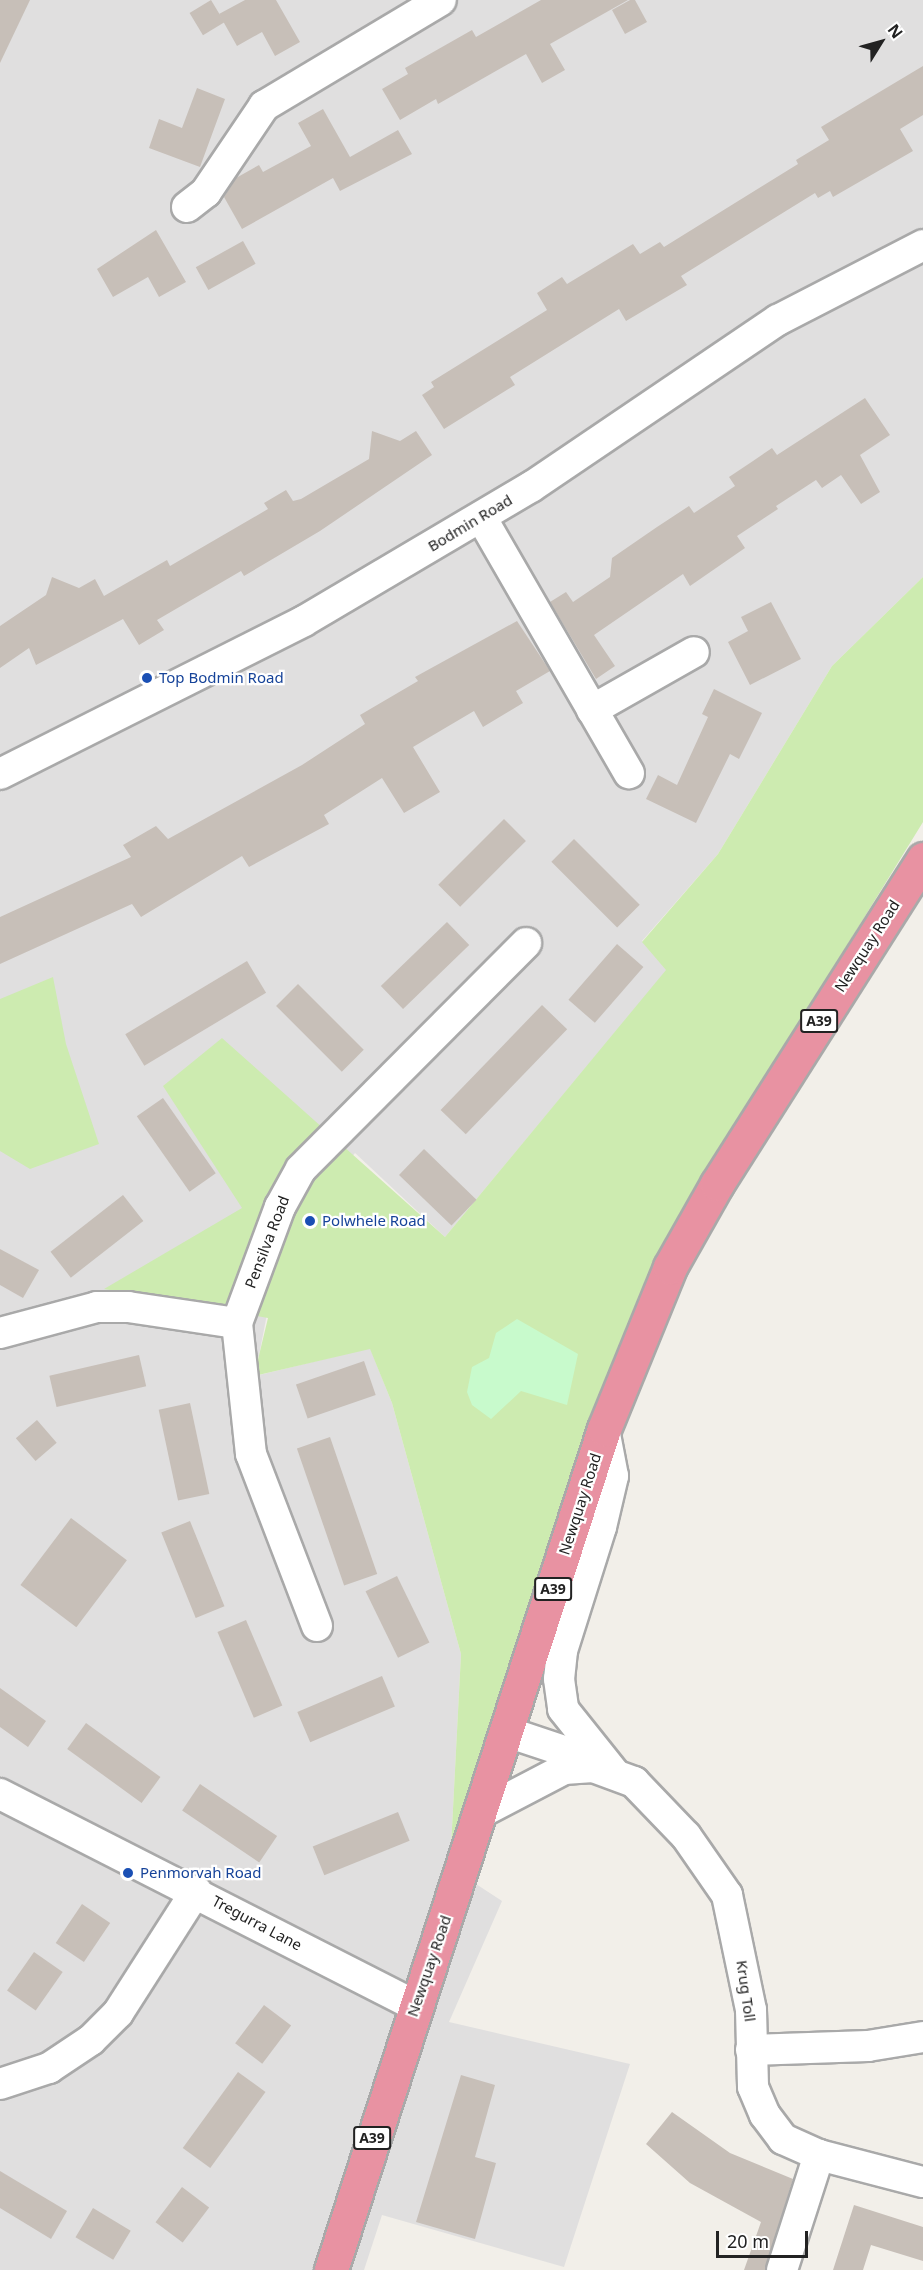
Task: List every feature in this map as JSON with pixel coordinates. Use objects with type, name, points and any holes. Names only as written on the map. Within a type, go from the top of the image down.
[{"type":"highway","name":"Newquay Road","points":[[331,2270],[415,2005],[510,1725],[604,1430],[670,1267],[729,1164],[923,859]]},
{"type":"street","points":[[187,207],[206,192],[264,106],[441,0]]},
{"type":"street","name":"Bodmin Road","points":[[0,774],[304,621],[531,487],[778,320],[923,245]]},
{"type":"street","points":[[481,517],[628,773]]},
{"type":"street","points":[[592,710],[694,652]]},
{"type":"street","name":"Pensilva Road","points":[[237,1323],[283,1199],[301,1169],[526,943]]},
{"type":"street","points":[[0,1333],[97,1307],[128,1307],[237,1323],[251,1454],[317,1626]]},
{"type":"street","points":[[604,1430],[613,1476],[562,1651],[559,1679],[563,1709],[580,1731],[604,1770]]},
{"type":"street","points":[[510,1725],[580,1731]]},
{"type":"street","name":"Krug Toll","points":[[510,1725],[634,1782],[664,1811],[704,1857],[727,1895],[752,2010],[753,2087],[765,2115],[783,2139],[819,2155],[923,2182]]},
{"type":"street","points":[[480,1813],[564,1769],[604,1770]]},
{"type":"street","name":"Tregurra Lane","points":[[0,1794],[196,1891],[415,2005]]},
{"type":"street","points":[[0,2084],[49,2068],[91,2040],[118,2013],[196,1891]]},
{"type":"street","points":[[751,2050],[868,2046],[923,2037]]},
{"type":"street","points":[[782,2270],[819,2155]]},
{"type":"shaded area","points":[[0,0],[923,0],[923,577],[832,666],[718,854],[642,941],[667,970],[445,1237],[355,1153],[279,1252],[255,1376],[370,1348],[392,1403],[461,1654],[450,1867],[502,1901],[449,2022],[630,2064],[564,2267],[382,2215],[364,2270],[0,2270]]},
{"type":"green space","points":[[923,577],[923,822],[657,1254],[592,1423],[450,1867],[461,1654],[392,1403],[370,1349],[254,1376],[268,1318],[104,1289],[242,1208],[163,1086],[222,1038],[445,1237],[666,970],[642,942],[718,854],[832,666]]},
{"type":"green space","points":[[53,977],[66,1044],[99,1144],[30,1169],[0,1151],[0,999]]},
{"type":"green space","points":[[517,1319],[578,1354],[567,1405],[521,1391],[491,1419],[472,1405],[467,1392],[472,1367],[489,1358],[496,1333]]},
{"type":"building","points":[[0,0],[30,0],[0,63]]},
{"type":"building","points":[[211,0],[224,22],[203,35],[190,13]]},
{"type":"building","points":[[245,0],[276,0],[300,42],[275,56],[262,32],[237,46],[219,14]]},
{"type":"building","points":[[541,0],[628,0],[550,44],[565,70],[542,83],[526,54],[438,104],[436,99],[400,120],[382,89],[408,74],[405,68],[472,30],[476,37]]},
{"type":"building","points":[[630,0],[635,0],[647,22],[625,34],[612,10]]},
{"type":"building","points":[[923,66],[923,115],[900,129],[913,151],[833,197],[830,191],[818,198],[815,193],[681,276],[687,285],[626,321],[619,309],[510,377],[515,385],[444,429],[422,395],[434,387],[431,382],[547,310],[537,293],[562,277],[567,284],[633,244],[640,254],[660,242],[664,247],[798,164],[796,160],[829,140],[821,127]]},
{"type":"building","points":[[197,88],[225,99],[200,167],[149,148],[159,119],[182,128]]},
{"type":"building","points":[[323,109],[350,157],[398,130],[412,154],[340,191],[333,178],[242,229],[224,197],[236,178],[259,165],[263,172],[311,146],[298,123]]},
{"type":"building","points":[[156,230],[186,282],[159,297],[148,277],[113,297],[97,269]]},
{"type":"building","points":[[243,241],[256,264],[208,290],[196,267]]},
{"type":"building","points":[[865,398],[890,435],[860,455],[880,492],[861,504],[841,475],[822,488],[816,480],[776,506],[778,509],[737,536],[745,548],[690,586],[683,574],[594,635],[615,666],[596,679],[550,602],[566,592],[573,602],[610,577],[612,558],[689,506],[694,513],[735,486],[729,477],[772,448],[777,455]]},
{"type":"building","points":[[372,431],[400,441],[416,431],[432,455],[320,531],[244,576],[241,571],[157,620],[164,630],[139,645],[123,619],[36,665],[29,648],[0,668],[0,626],[46,595],[52,577],[79,588],[95,579],[104,596],[167,560],[170,566],[268,509],[264,503],[286,490],[293,501],[301,499],[369,459]]},
{"type":"building","points":[[771,602],[801,659],[750,685],[728,642],[748,631],[741,617]]},
{"type":"building","points":[[517,621],[550,671],[516,691],[523,703],[483,727],[474,711],[413,747],[440,792],[404,813],[382,778],[324,815],[329,824],[249,867],[242,856],[141,917],[132,904],[0,964],[0,917],[131,857],[123,845],[156,826],[168,839],[302,765],[365,724],[360,715],[418,681],[415,677]]},
{"type":"building","points":[[714,689],[762,713],[739,759],[730,754],[696,823],[646,799],[658,775],[677,785],[708,717],[702,714]]},
{"type":"building","points":[[504,819],[526,841],[460,907],[438,885]]},
{"type":"building","points":[[574,839],[640,905],[617,927],[551,862]]},
{"type":"building","points":[[447,922],[469,945],[403,1009],[381,986]]},
{"type":"building","points":[[617,944],[643,967],[595,1023],[568,1000]]},
{"type":"building","points":[[247,961],[266,993],[144,1066],[125,1034]]},
{"type":"building","points":[[298,984],[364,1050],[342,1072],[276,1006]]},
{"type":"building","points":[[542,1005],[567,1029],[466,1134],[441,1110]]},
{"type":"building","points":[[163,1098],[216,1173],[190,1192],[137,1116]]},
{"type":"building","points":[[424,1149],[477,1200],[452,1226],[399,1175]]},
{"type":"building","points":[[123,1195],[143,1221],[71,1278],[51,1252]]},
{"type":"building","points":[[0,1249],[39,1270],[23,1298],[0,1285]]},
{"type":"building","points":[[139,1355],[146,1386],[57,1407],[49,1376]]},
{"type":"building","points":[[364,1361],[376,1395],[308,1418],[296,1384]]},
{"type":"building","points":[[190,1403],[209,1494],[178,1501],[159,1410]]},
{"type":"building","points":[[37,1420],[57,1443],[36,1461],[16,1438]]},
{"type":"building","points":[[330,1437],[377,1574],[344,1585],[297,1448]]},
{"type":"building","points":[[71,1518],[127,1560],[76,1627],[20,1585]]},
{"type":"building","points":[[190,1521],[224,1606],[196,1618],[161,1533]]},
{"type":"building","points":[[397,1576],[429,1643],[398,1658],[366,1591]]},
{"type":"building","points":[[246,1620],[282,1706],[254,1718],[217,1632]]},
{"type":"building","points":[[382,1676],[395,1706],[310,1742],[297,1712]]},
{"type":"building","points":[[0,1688],[46,1721],[28,1747],[0,1727]]},
{"type":"building","points":[[86,1723],[160,1777],[142,1803],[67,1749]]},
{"type":"building","points":[[200,1784],[277,1836],[259,1863],[182,1811]]},
{"type":"building","points":[[398,1812],[410,1841],[324,1875],[313,1846]]},
{"type":"building","points":[[82,1904],[110,1923],[84,1962],[56,1943]]},
{"type":"building","points":[[34,1952],[63,1972],[36,2011],[7,1991]]},
{"type":"building","points":[[264,2005],[291,2025],[262,2064],[235,2043]]},
{"type":"building","points":[[238,2072],[266,2092],[210,2168],[183,2148]]},
{"type":"building","points":[[461,2075],[495,2085],[475,2157],[496,2163],[475,2239],[416,2222]]},
{"type":"building","points":[[672,2112],[730,2153],[793,2179],[765,2270],[744,2270],[761,2222],[690,2183],[646,2144]]},
{"type":"building","points":[[0,2171],[67,2211],[51,2239],[0,2208]]},
{"type":"building","points":[[182,2187],[209,2207],[183,2243],[156,2222]]},
{"type":"building","points":[[854,2205],[923,2227],[923,2261],[871,2245],[863,2270],[833,2270]]},
{"type":"building","points":[[93,2208],[131,2231],[113,2260],[75,2237]]},
{"type":"place","name":"Top Bodmin Road","points":[[147,678]]},
{"type":"place","name":"Polwhele Road","points":[[310,1221]]},
{"type":"place","name":"Penmorvah Road","points":[[128,1873]]}]
